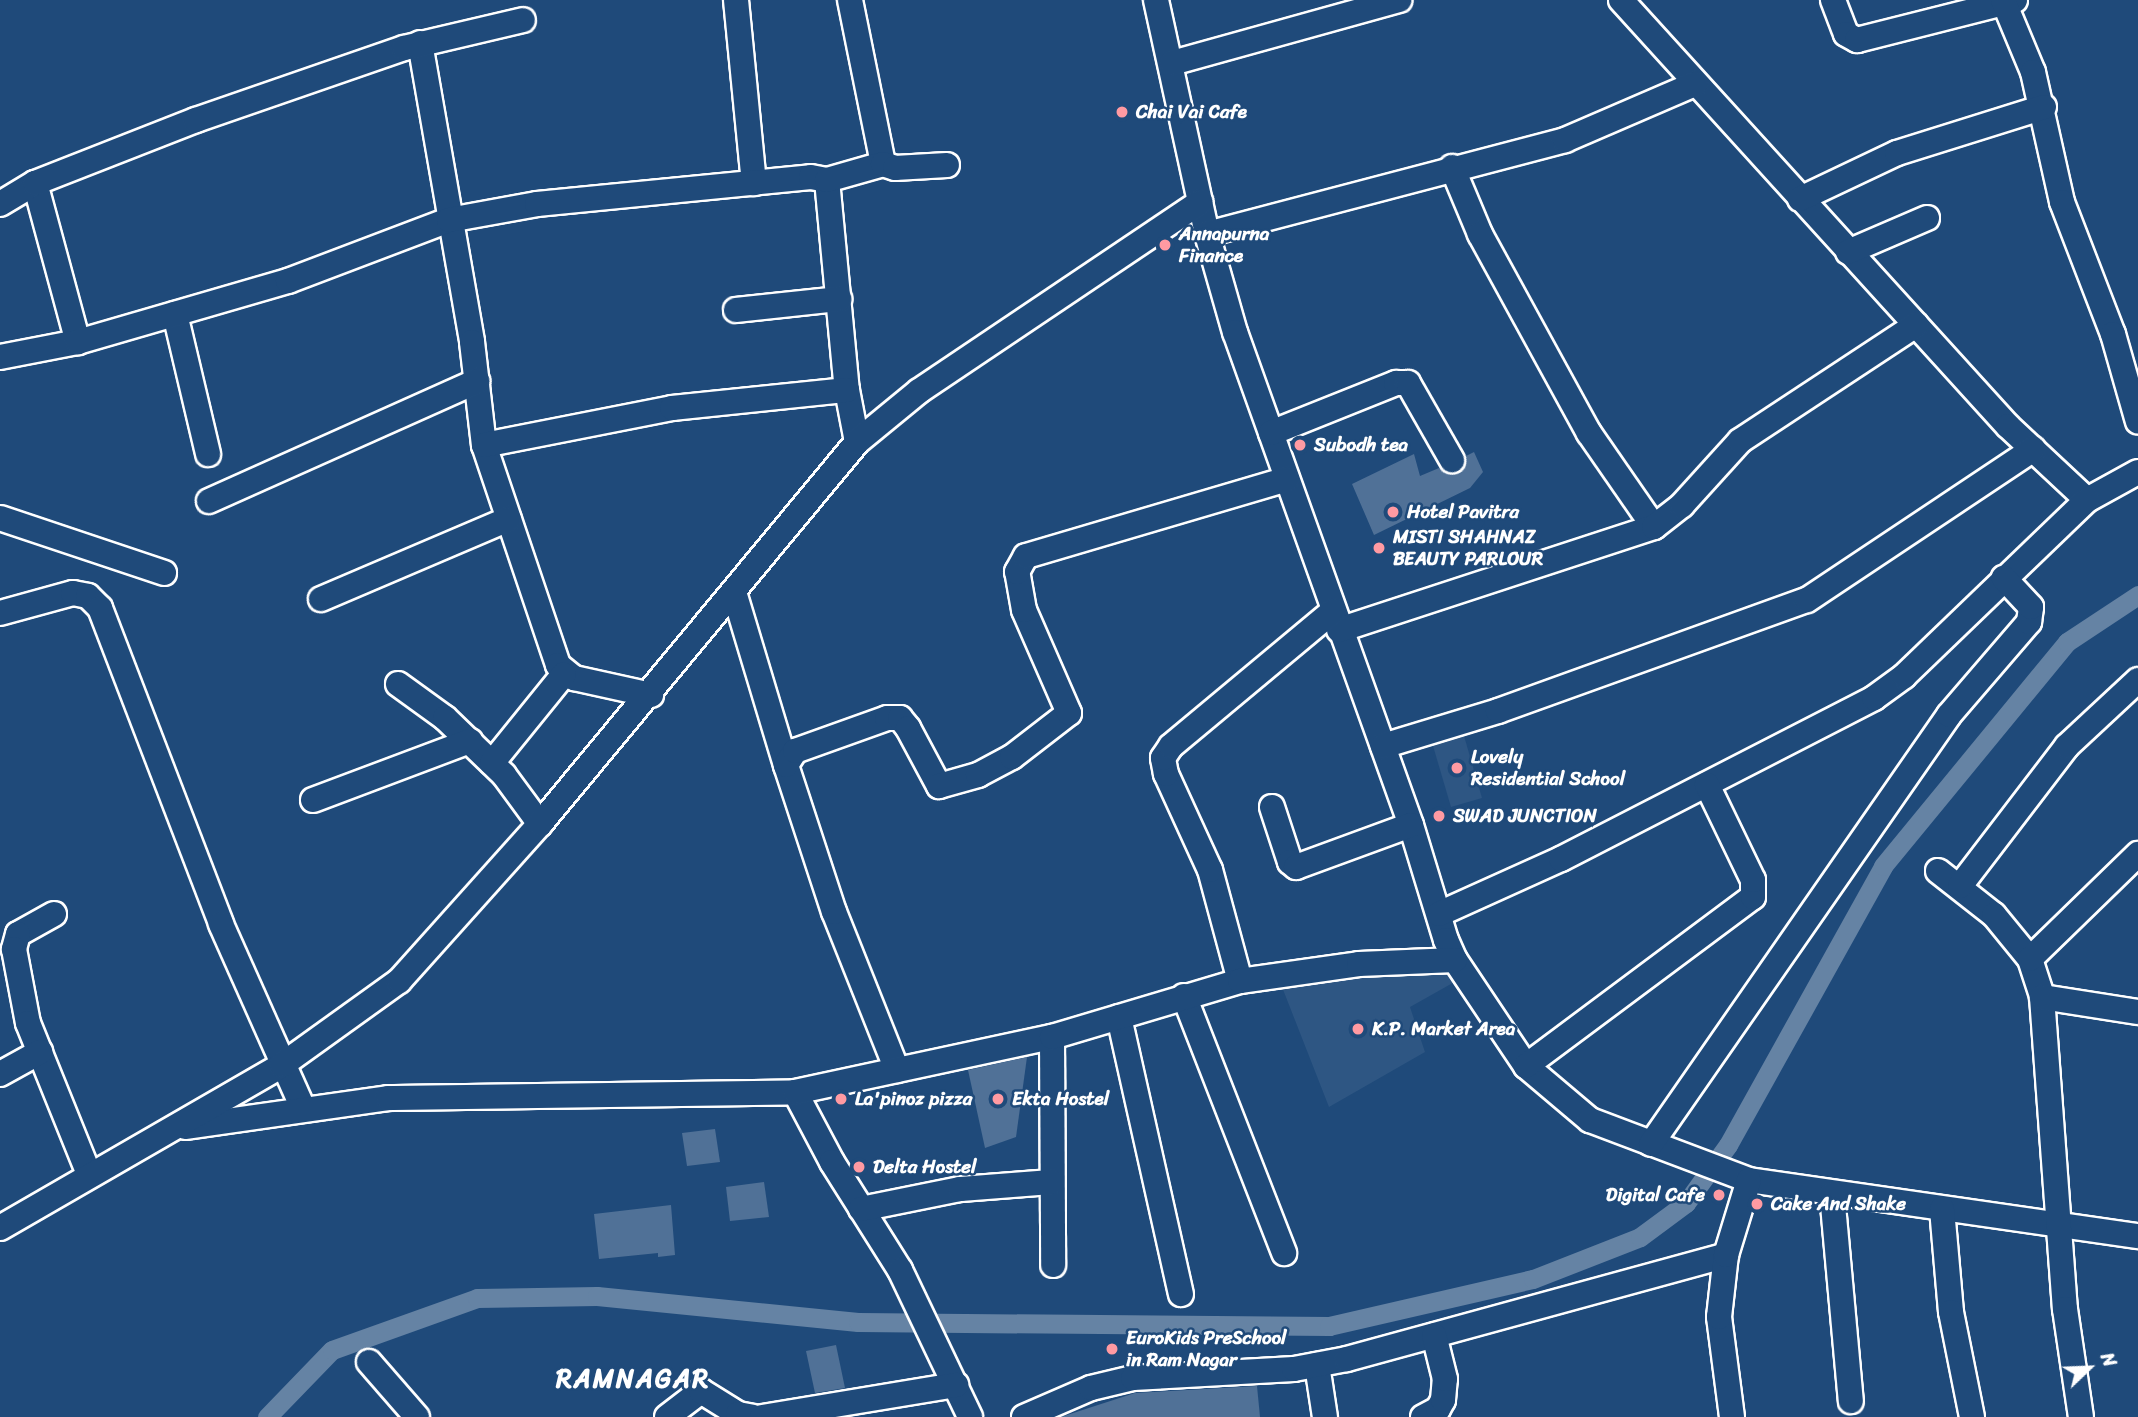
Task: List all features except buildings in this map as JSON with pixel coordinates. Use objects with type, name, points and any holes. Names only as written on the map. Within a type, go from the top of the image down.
[{"type":"street","points":[[736,0],[754,183]]},
{"type":"street","points":[[850,0],[883,164]]},
{"type":"street","points":[[1156,0],[1172,63],[1200,202],[1235,332],[1411,825],[1455,960],[1526,1066],[1590,1120],[1749,1180],[2138,1236]]},
{"type":"street","points":[[1172,63],[1399,0]]},
{"type":"street","points":[[1621,0],[1695,85],[1916,325],[2033,449],[2087,500]]},
{"type":"street","points":[[1833,0],[1846,34],[1857,40],[2008,1],[2044,107],[2062,202],[2113,334],[2138,422]]},
{"type":"street","points":[[0,204],[35,183],[196,120],[420,44],[523,20]]},
{"type":"street","points":[[420,44],[477,381],[484,446],[564,674]]},
{"type":"street","points":[[1208,234],[1452,167],[1565,140],[1695,85]]},
{"type":"street","points":[[1800,199],[1897,153],[2044,107]]},
{"type":"street","points":[[0,357],[78,342],[288,281],[449,220],[537,204],[754,183],[827,180],[883,164],[895,168],[947,165]]},
{"type":"street","points":[[1452,167],[1479,234],[1589,433],[1654,527]]},
{"type":"street","points":[[827,180],[847,390],[857,442]]},
{"type":"street","points":[[35,183],[78,342]]},
{"type":"street","points":[[0,1228],[89,1174],[282,1065],[399,981],[651,695],[857,442],[919,391],[1200,202]]},
{"type":"street","points":[[1848,252],[1927,218]]},
{"type":"street","points":[[736,310],[839,299]]},
{"type":"street","points":[[175,314],[208,454]]},
{"type":"street","points":[[1240,981],[1210,870],[1166,774],[1163,758],[1171,746],[1336,621],[1654,527],[1675,512],[1740,441],[1916,325]]},
{"type":"street","points":[[209,500],[477,381]]},
{"type":"street","points":[[1271,433],[1396,383],[1408,383],[1452,460]]},
{"type":"street","points":[[484,446],[672,408],[847,390]]},
{"type":"street","points":[[1383,746],[1498,711],[1807,600],[2033,449]]},
{"type":"street","points":[[1439,914],[1707,785],[1889,688],[2087,500],[2136,470]]},
{"type":"street","points":[[786,765],[795,751],[887,718],[900,718],[939,786],[978,775],[1012,757],[1069,713],[1024,610],[1017,572],[1026,556],[1287,479]]},
{"type":"street","points":[[0,518],[164,573]]},
{"type":"street","points":[[321,599],[509,519]]},
{"type":"street","points":[[1651,1144],[1949,715],[2029,622],[2031,607],[2004,578]]},
{"type":"street","points":[[734,592],[834,912],[897,1070]]},
{"type":"street","points":[[0,613],[73,593],[88,596],[100,608],[221,925],[303,1108]]},
{"type":"street","points":[[564,674],[651,695]]},
{"type":"street","points":[[492,763],[564,674]]},
{"type":"street","points":[[1960,886],[2067,746],[2138,680]]},
{"type":"street","points":[[398,684],[470,741],[492,763],[540,824]]},
{"type":"street","points":[[313,800],[470,741]]},
{"type":"street","points":[[1526,1066],[1753,897],[1753,880],[1707,785]]},
{"type":"street","points":[[1272,807],[1290,862],[1296,867],[1411,825]]},
{"type":"street","points":[[2030,959],[2138,854]]},
{"type":"street","points":[[1938,871],[1994,915],[2030,959],[2042,997],[2065,1310],[2081,1417]]},
{"type":"street","points":[[54,914],[18,934],[14,949],[28,1023],[89,1174]]},
{"type":"street","points":[[170,1129],[303,1108],[401,1098],[795,1092],[1052,1037],[1240,981],[1359,964],[1455,960]]},
{"type":"street","points":[[1184,996],[1284,1253]]},
{"type":"street","points":[[2042,997],[2138,1012]]},
{"type":"street","points":[[1119,1017],[1181,1294]]},
{"type":"street","points":[[1052,1037],[1052,1265]]},
{"type":"street","points":[[0,1074],[40,1052]]},
{"type":"street","points":[[795,1092],[926,1324],[970,1417]]},
{"type":"street","points":[[1732,1417],[1719,1317],[1726,1255],[1749,1180]]},
{"type":"street","points":[[861,1209],[960,1189],[1052,1182]]},
{"type":"street","points":[[1832,1194],[1851,1401]]},
{"type":"street","points":[[1942,1209],[1951,1312],[1972,1417]]},
{"type":"street","points":[[1024,1417],[1091,1388],[1133,1378],[1317,1365],[1726,1255]]},
{"type":"street","points":[[1423,1417],[1438,1409],[1443,1400],[1445,1379],[1434,1335]]},
{"type":"street","points":[[369,1362],[417,1417]]},
{"type":"street","points":[[1317,1365],[1325,1417]]},
{"type":"street","points":[[762,1417],[956,1385]]},
{"type":"street","points":[[667,1417],[701,1391],[738,1414],[753,1417]]},
{"type":"shaded area","name":"Lovely Residential School","points":[[1462,729],[1482,798],[1451,807],[1431,739]]},
{"type":"shaded area","name":"K.P. Market Area","points":[[1424,966],[1458,980],[1410,1007],[1425,1052],[1329,1107],[1282,987]]},
{"type":"waterway","points":[[267,1417],[332,1350],[477,1298],[597,1296],[858,1322],[1329,1326],[1533,1279],[1640,1237],[1686,1203],[1728,1145],[1883,866],[2067,642],[2138,595]]},
{"type":"place","name":"Chai Vai Cafe","points":[[1122,112]]},
{"type":"place","name":"Annapurna Finance","points":[[1165,245]]},
{"type":"place","name":"Subodh tea","points":[[1300,445]]},
{"type":"place","name":"Hotel Pavitra","points":[[1393,512]]},
{"type":"place","name":"MISTI SHAHNAZ BEAUTY PARLOUR","points":[[1379,548]]},
{"type":"place","name":"Lovely Residential School","points":[[1457,768]]},
{"type":"place","name":"SWAD JUNCTION","points":[[1439,816]]},
{"type":"place","name":"K.P. Market Area","points":[[1358,1029]]},
{"type":"place","name":"La'pinoz pizza","points":[[841,1099]]},
{"type":"place","name":"Ekta Hostel","points":[[998,1099]]},
{"type":"place","name":"Delta Hostel","points":[[859,1167]]},
{"type":"place","name":"Digital Cafe","points":[[1719,1195]]},
{"type":"place","name":"Cake And Shake","points":[[1757,1204]]},
{"type":"place","name":"EuroKids PreSchool in Ram Nagar","points":[[1112,1349]]},
{"type":"district","name":"RAMNAGAR","points":[[633,1379]]}]
